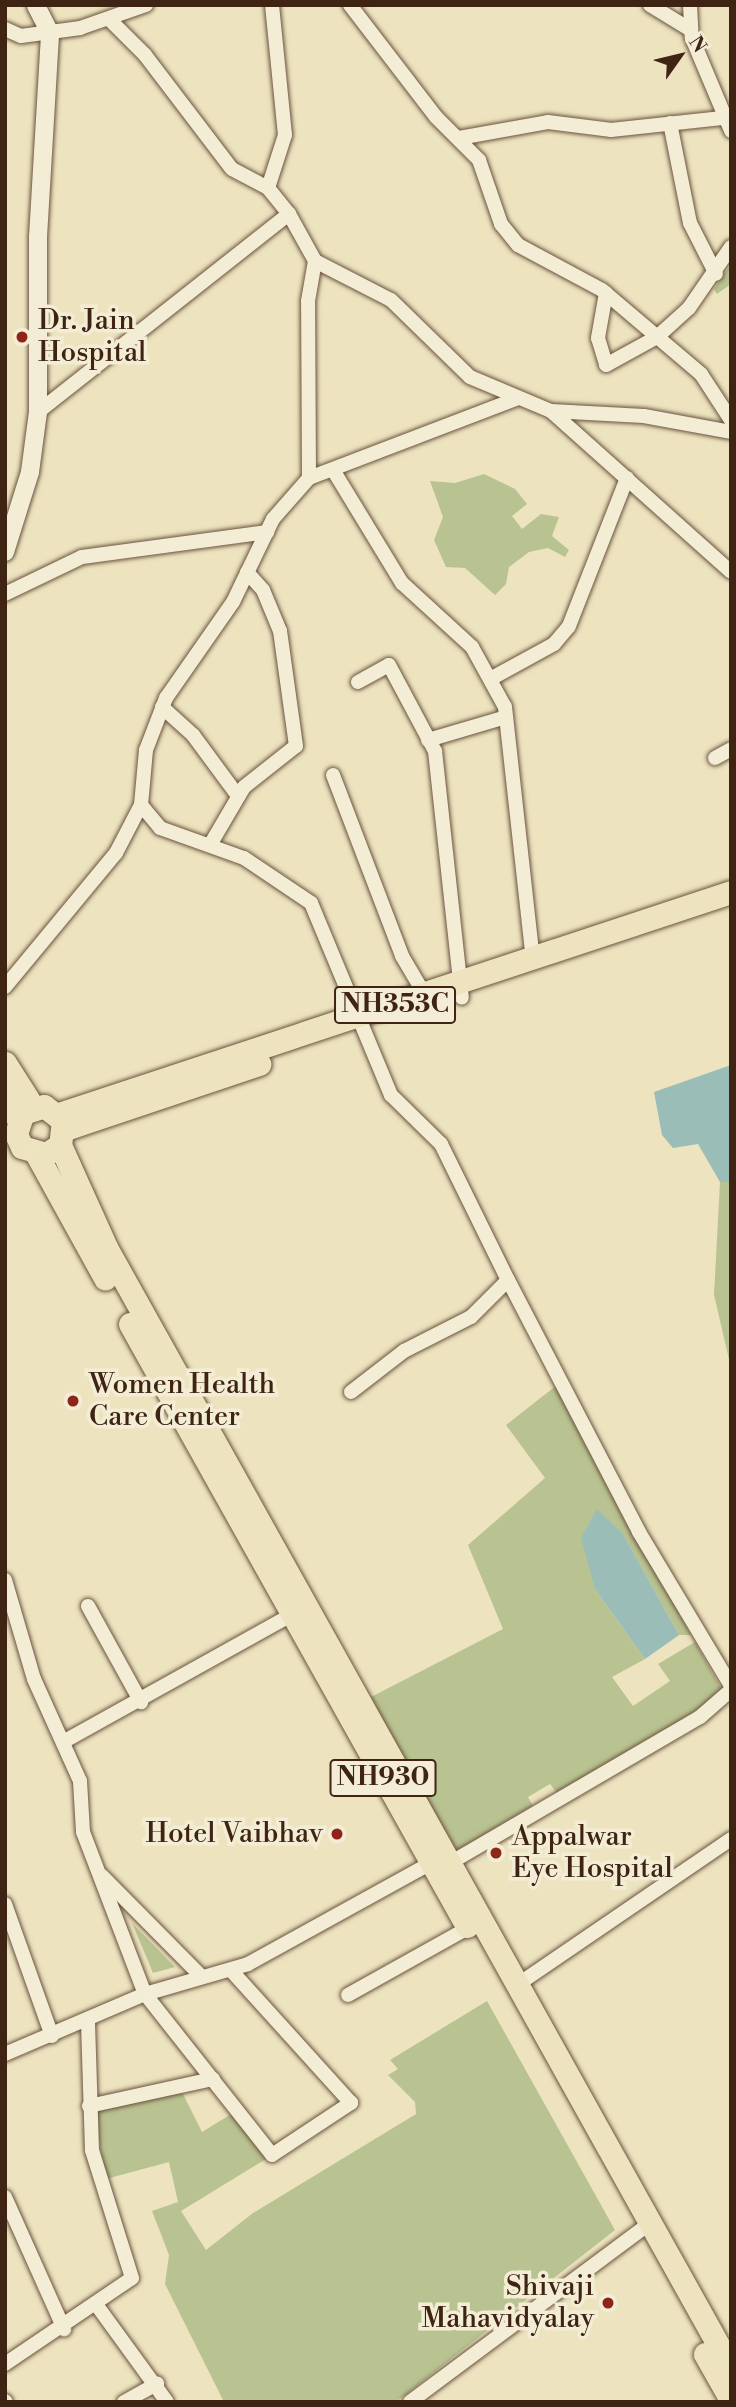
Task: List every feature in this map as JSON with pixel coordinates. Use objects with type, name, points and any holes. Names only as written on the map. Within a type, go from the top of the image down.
[{"type":"highway","name":"NH353C","points":[[360,1023],[425,995],[461,991],[533,960],[731,892]]},
{"type":"highway","name":"NH353C","points":[[61,1129],[360,1023],[731,908]]},
{"type":"highway","name":"NH930","points":[[5,1063],[20,1134]]},
{"type":"highway","name":"NH930","points":[[5,1096],[20,1134],[291,1615],[440,1863],[517,1985],[731,2400]]},
{"type":"highway","points":[[20,1134],[61,1129]]},
{"type":"highway","points":[[20,1134],[61,1129]]},
{"type":"highway","name":"NH930","points":[[61,1129],[107,1249],[440,1863],[468,1928],[643,2227],[731,2368]]},
{"type":"street","points":[[5,552],[30,472],[38,412],[38,237],[50,33],[36,5]]},
{"type":"street","points":[[5,29],[21,36],[50,33],[109,19],[146,5]]},
{"type":"street","points":[[268,188],[285,135],[272,5]]},
{"type":"street","points":[[350,5],[479,160],[501,223],[518,245],[606,293],[701,374],[731,420]]},
{"type":"street","points":[[650,5],[691,30]]},
{"type":"street","points":[[459,138],[548,122],[611,130],[670,123],[730,121],[691,30],[690,5]]},
{"type":"street","points":[[109,19],[145,55],[232,169],[268,188],[289,214],[315,261],[378,290],[453,364],[516,399],[551,411],[644,416],[731,432]]},
{"type":"street","points":[[670,123],[690,223],[716,274]]},
{"type":"street","points":[[38,412],[289,214]]},
{"type":"street","points":[[606,293],[598,338],[606,365],[657,337],[716,274],[731,247]]},
{"type":"street","points":[[5,987],[116,853],[141,806],[146,750],[162,706],[247,572],[267,531],[309,478],[308,302],[315,261]]},
{"type":"street","points":[[309,478],[335,473],[516,399]]},
{"type":"street","points":[[551,411],[731,572]]},
{"type":"street","points":[[335,473],[402,583],[472,647],[492,678],[506,717],[533,960]]},
{"type":"street","points":[[492,678],[554,644],[569,626],[627,478]]},
{"type":"street","points":[[5,594],[82,557],[267,531]]},
{"type":"street","points":[[210,845],[238,796],[296,746],[280,631],[263,590],[247,572]]},
{"type":"street","points":[[358,682],[389,665],[428,740],[442,794],[461,991]]},
{"type":"street","points":[[162,706],[193,735],[238,796]]},
{"type":"street","points":[[428,740],[506,717]]},
{"type":"street","points":[[715,758],[731,749]]},
{"type":"street","points":[[333,775],[402,956],[425,995]]},
{"type":"street","points":[[5,2054],[145,1994],[201,1976],[231,1970],[440,1863],[700,1717],[731,1688],[639,1532],[508,1280],[441,1144],[391,1095],[312,902],[244,858],[160,828],[141,806]]},
{"type":"street","points":[[351,1392],[404,1351],[471,1317],[508,1280]]},
{"type":"street","points":[[5,1580],[34,1679],[80,1781],[83,1832],[145,1994],[272,2155],[351,2103],[231,1970]]},
{"type":"street","points":[[88,1606],[141,1702]]},
{"type":"street","points":[[63,1742],[141,1702],[291,1615]]},
{"type":"street","points":[[517,1985],[731,1839]]},
{"type":"street","points":[[99,1872],[201,1976]]},
{"type":"street","points":[[5,1904],[52,2036]]},
{"type":"street","points":[[348,1995],[468,1928]]},
{"type":"street","points":[[5,2364],[98,2307],[132,2278],[99,2179],[89,2106],[88,2020]]},
{"type":"street","points":[[89,2106],[214,2079]]},
{"type":"street","points":[[5,2197],[64,2329]]},
{"type":"street","points":[[410,2402],[643,2227]]},
{"type":"street","points":[[98,2307],[157,2384],[167,2402]]},
{"type":"street","points":[[124,2402],[157,2384]]},
{"type":"green space","points":[[731,264],[731,284],[717,294],[714,289]]},
{"type":"green space","points":[[484,474],[515,489],[527,504],[512,516],[522,529],[541,514],[559,517],[552,536],[569,550],[565,557],[548,548],[529,552],[509,567],[506,584],[495,595],[465,568],[446,567],[434,540],[443,517],[430,481],[455,483]]},
{"type":"green space","points":[[720,1182],[731,1182],[731,1368],[714,1295]]},
{"type":"green space","points":[[557,1385],[691,1635],[679,1635],[623,1534],[595,1589],[645,1659],[612,1677],[633,1706],[670,1681],[658,1664],[695,1642],[722,1690],[696,1712],[557,1793],[550,1784],[528,1797],[533,1806],[450,1855],[371,1697],[503,1629],[468,1545],[545,1478],[506,1425]]},
{"type":"green space","points":[[132,1923],[175,1967],[153,1973]]},
{"type":"green space","points":[[487,2001],[615,2230],[396,2402],[224,2402],[165,2284],[169,2255],[152,2211],[178,2202],[169,2162],[106,2179],[94,2110],[181,2090],[202,2132],[233,2113],[266,2159],[181,2211],[206,2250],[253,2213],[416,2114],[415,2102],[388,2075],[398,2069],[390,2060]]},
{"type":"water","points":[[731,1065],[731,1182],[720,1182],[698,1144],[673,1148],[662,1135],[654,1092]]},
{"type":"water","points":[[597,1509],[623,1534],[679,1635],[645,1659],[595,1589],[581,1538]]},
{"type":"place","name":"Dr. Jain Hospital","points":[[22,337]]},
{"type":"place","name":"Women Health Care Center","points":[[73,1401]]},
{"type":"place","name":"Hotel Vaibhav","points":[[337,1834]]},
{"type":"place","name":"Appalwar Eye Hospital","points":[[496,1853]]},
{"type":"place","name":"Shivaji Mahavidyalay","points":[[608,2303]]}]
